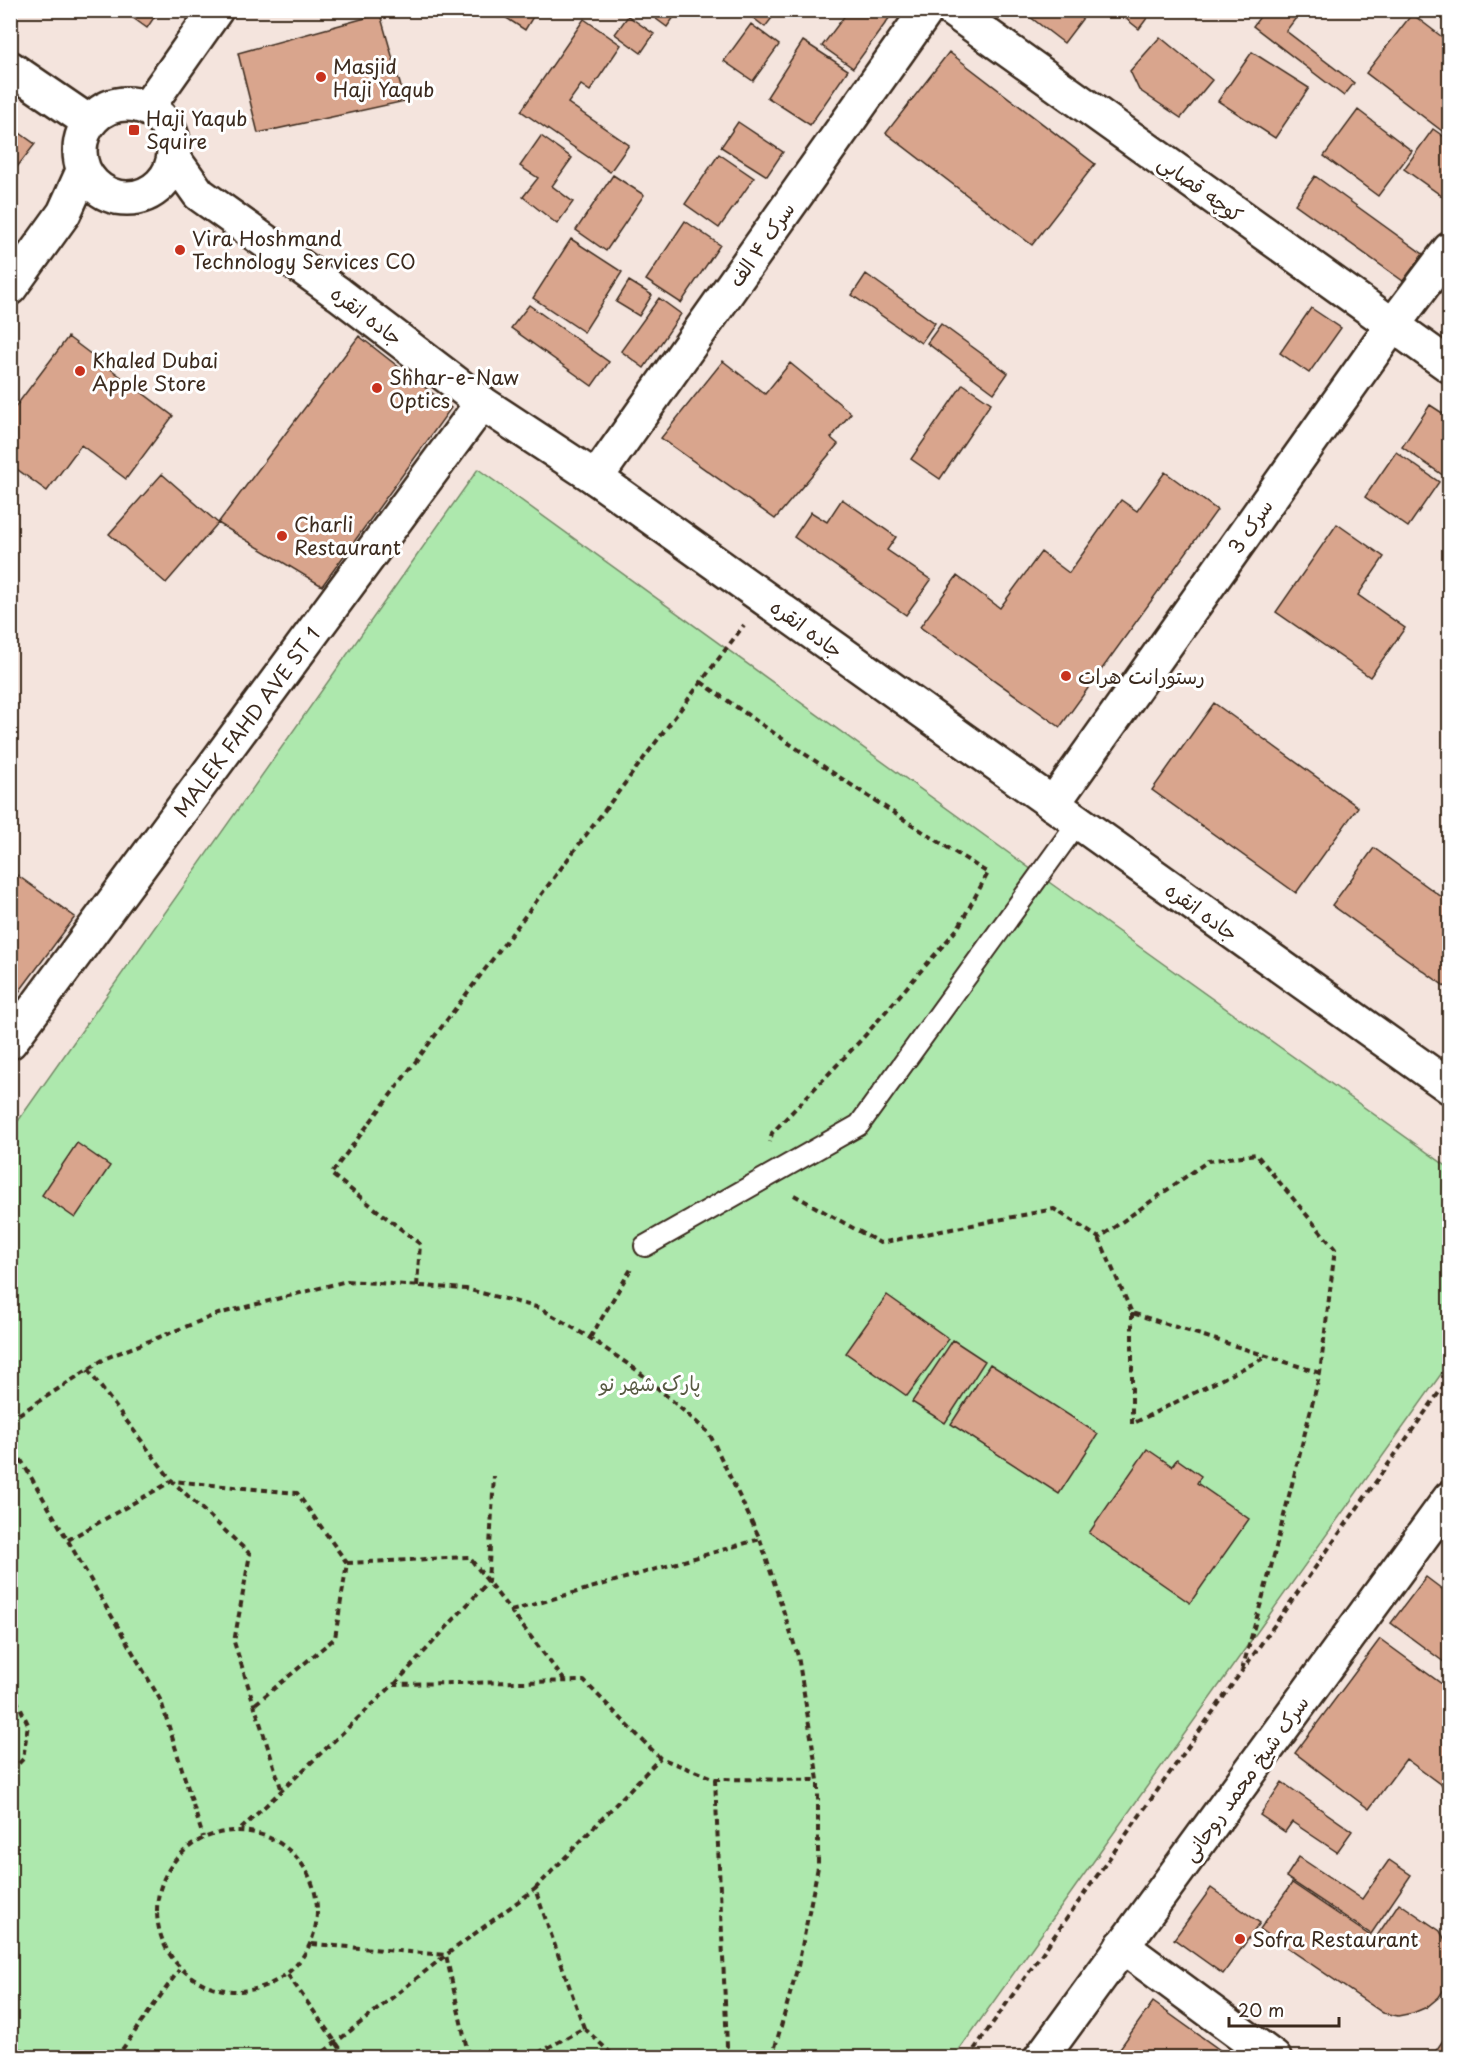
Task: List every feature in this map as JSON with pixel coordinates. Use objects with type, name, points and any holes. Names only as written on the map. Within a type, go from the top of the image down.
[{"type":"street","points":[[147,108],[216,10]]},
{"type":"street","name":"سرک ۴ الف","points":[[596,478],[927,10]]},
{"type":"street","name":"کوچه قصابی","points":[[952,10],[1449,366]]},
{"type":"street","points":[[10,68],[89,122]]},
{"type":"street","points":[[132,104],[147,108],[160,117],[169,130],[174,144],[174,159],[169,173],[160,186],[147,194],[133,198],[117,198],[104,193],[83,171],[79,146],[83,133],[89,122],[101,111],[116,105],[132,104]]},
{"type":"street","name":"جاده انقره","points":[[174,159],[199,194],[339,294],[482,403],[596,478],[1449,1087]]},
{"type":"street","points":[[10,288],[64,213],[83,171]]},
{"type":"street","name":"سرک 3","points":[[1065,813],[1393,325],[1449,249]]},
{"type":"street","name":"MALEK FAHD AVE ST 1","points":[[10,1042],[482,403]]},
{"type":"street","name":"سرک شیخ محمد روحانی","points":[[1041,2058],[1449,1498]]},
{"type":"street","points":[[1122,1946],[1274,2058]]},
{"type":"lane","points":[[645,1246],[859,1125],[1065,813]]},
{"type":"path","points":[[417,1286],[420,1244],[331,1174],[764,598]]},
{"type":"path","points":[[701,682],[866,796],[988,873],[958,928],[862,1039],[772,1133],[765,1179],[880,1243],[1054,1209],[1099,1238],[1131,1312],[1131,1424],[1268,1356]]},
{"type":"path","points":[[1099,1238],[1208,1161],[1256,1154],[1335,1249],[1320,1373],[1270,1571],[1242,1670]]},
{"type":"path","points":[[590,1338],[645,1246]]},
{"type":"path","points":[[10,1420],[106,1358],[218,1314],[347,1281],[466,1289],[540,1308],[590,1338],[638,1371],[709,1433],[760,1539],[798,1656],[818,1780],[818,1867],[798,1966],[772,2058]]},
{"type":"path","points":[[1131,1312],[1320,1373]]},
{"type":"path","points":[[88,1370],[172,1481],[250,1554],[234,1642],[282,1791]]},
{"type":"path","points":[[968,2058],[1449,1377]]},
{"type":"path","points":[[10,1441],[161,1701],[203,1836]]},
{"type":"path","points":[[10,1472],[18,1455]]},
{"type":"path","points":[[241,1829],[394,1684],[488,1582],[494,1476]]},
{"type":"path","points":[[68,1540],[172,1481],[297,1493],[347,1563],[335,1638],[254,1705]]},
{"type":"path","points":[[511,1611],[760,1539]]},
{"type":"path","points":[[347,1563],[469,1557],[566,1682]]},
{"type":"path","points":[[394,1684],[584,1681],[660,1758],[715,1779],[818,1780]]},
{"type":"path","points":[[10,1691],[14,1693],[28,1724],[23,1759],[10,1773]]},
{"type":"path","points":[[316,2058],[446,1955],[535,1889],[660,1758]]},
{"type":"path","points":[[715,1779],[727,2046],[718,2058]]},
{"type":"path","points":[[241,1829],[279,1841],[307,1868],[319,1905],[312,1944],[288,1975],[253,1991],[213,1989],[179,1970],[159,1936],[156,1897],[172,1861],[203,1836],[241,1829]]},
{"type":"path","points":[[535,1889],[584,2028],[616,2058]]},
{"type":"path","points":[[312,1944],[446,1955]]},
{"type":"path","points":[[446,1955],[469,2058]]},
{"type":"path","points":[[116,2058],[179,1970]]},
{"type":"path","points":[[288,1975],[347,2058]]},
{"type":"path","points":[[529,2058],[584,2028]]},
{"type":"path","points":[[10,2048],[62,2058]]},
{"type":"green space","name":"پارک شهر نو","points":[[478,469],[1449,1168],[1449,1363],[954,2057],[11,2058],[11,1131]]},
{"type":"building","points":[[122,10],[159,10],[147,28]]},
{"type":"building","points":[[494,10],[537,10],[525,30]]},
{"type":"building","points":[[644,10],[679,10],[667,27]]},
{"type":"building","points":[[743,10],[778,10],[765,27]]},
{"type":"building","points":[[818,10],[832,10],[828,17]]},
{"type":"building","points":[[849,10],[895,10],[853,68],[822,46]]},
{"type":"building","points":[[1021,10],[1089,10],[1064,43]]},
{"type":"building","points":[[1115,10],[1153,10],[1139,29]]},
{"type":"building","points":[[1265,10],[1302,10],[1286,31],[1354,83],[1344,96],[1253,26]]},
{"type":"building","name":"Masjid Haji Yaqub","points":[[380,14],[405,101],[258,133],[238,53]]},
{"type":"building","points":[[1412,14],[1450,43],[1450,137],[1366,73]]},
{"type":"building","points":[[628,16],[654,34],[641,53],[615,34]]},
{"type":"building","points":[[584,19],[621,45],[590,91],[581,85],[568,103],[629,145],[610,172],[521,111]]},
{"type":"building","points":[[751,24],[779,45],[753,81],[724,61]]},
{"type":"building","points":[[1160,37],[1212,80],[1181,118],[1139,90],[1130,71]]},
{"type":"building","points":[[803,41],[848,70],[810,125],[767,97]]},
{"type":"building","points":[[949,52],[1095,164],[1032,245],[886,133]]},
{"type":"building","points":[[1252,52],[1309,88],[1275,138],[1218,101]]},
{"type":"building","points":[[1358,110],[1412,151],[1378,196],[1324,156]]},
{"type":"building","points":[[738,122],[783,152],[767,176],[721,147]]},
{"type":"building","points":[[10,126],[35,144],[10,176]]},
{"type":"building","points":[[1433,129],[1450,141],[1449,201],[1404,169]]},
{"type":"building","points":[[541,136],[572,158],[552,186],[573,202],[557,224],[523,197],[538,178],[520,166]]},
{"type":"building","points":[[719,154],[754,178],[719,228],[685,204]]},
{"type":"building","points":[[613,175],[644,195],[606,251],[576,230]]},
{"type":"building","points":[[1315,176],[1423,254],[1403,281],[1295,204]]},
{"type":"building","points":[[685,221],[720,245],[681,303],[646,280]]},
{"type":"building","points":[[571,239],[622,272],[584,332],[533,298]]},
{"type":"building","points":[[866,274],[935,323],[921,343],[852,295]]},
{"type":"building","points":[[629,281],[652,295],[639,316],[616,302]]},
{"type":"building","points":[[659,298],[681,314],[644,368],[621,351]]},
{"type":"building","points":[[529,305],[609,362],[592,386],[511,328]]},
{"type":"building","points":[[1311,308],[1341,328],[1309,373],[1280,353]]},
{"type":"building","points":[[941,324],[1008,373],[994,393],[927,343]]},
{"type":"building","points":[[359,336],[451,408],[322,586],[218,523]]},
{"type":"building","points":[[68,337],[173,416],[126,479],[81,445],[47,491],[10,464],[10,414]]},
{"type":"building","points":[[723,361],[765,394],[790,363],[851,413],[831,438],[838,444],[775,519],[661,438]]},
{"type":"building","points":[[963,384],[991,403],[940,479],[911,459]]},
{"type":"building","points":[[1430,405],[1450,418],[1450,480],[1402,447]]},
{"type":"building","points":[[1396,452],[1439,482],[1408,527],[1365,497]]},
{"type":"building","points":[[1165,472],[1217,510],[1060,727],[920,627],[957,576],[1000,608],[1041,552],[1069,573],[1121,500],[1137,511]]},
{"type":"building","points":[[162,474],[218,523],[166,583],[109,534]]},
{"type":"building","points":[[842,499],[896,537],[887,550],[931,580],[906,615],[794,537],[811,512],[827,522]]},
{"type":"building","points":[[1337,524],[1384,557],[1358,595],[1405,628],[1370,677],[1276,612]]},
{"type":"building","points":[[1214,703],[1358,807],[1296,893],[1152,790]]},
{"type":"building","points":[[1374,848],[1450,903],[1450,990],[1332,905]]},
{"type":"building","points":[[10,870],[75,917],[10,1004]]},
{"type":"building","points":[[77,1143],[110,1166],[75,1218],[42,1195]]},
{"type":"building","points":[[887,1295],[949,1339],[907,1396],[846,1353]]},
{"type":"building","points":[[953,1340],[985,1361],[945,1423],[912,1402]]},
{"type":"building","points":[[990,1364],[1098,1434],[1059,1494],[951,1424]]},
{"type":"building","points":[[1147,1449],[1172,1466],[1177,1459],[1201,1476],[1197,1483],[1249,1519],[1190,1603],[1089,1533]]},
{"type":"building","points":[[1426,1577],[1450,1595],[1450,1662],[1448,1665],[1391,1623]]},
{"type":"building","points":[[1380,1639],[1450,1690],[1450,1780],[1444,1787],[1406,1759],[1369,1809],[1295,1753]]},
{"type":"building","points":[[1282,1782],[1352,1831],[1337,1852],[1292,1822],[1285,1832],[1260,1815]]},
{"type":"building","points":[[1299,1857],[1362,1899],[1389,1860],[1411,1875],[1371,1934],[1286,1877]]},
{"type":"building","points":[[1292,1883],[1375,1939],[1399,1903],[1440,1931],[1450,1952],[1450,1975],[1439,1997],[1427,2007],[1413,2013],[1398,2016],[1383,2013],[1260,1929]]},
{"type":"building","points":[[1211,1888],[1260,1923],[1223,1974],[1174,1939]]},
{"type":"building","points":[[1153,2002],[1231,2058],[1113,2058]]},
{"type":"building","points":[[1450,2030],[1450,2058],[1431,2058]]},
{"type":"place","name":"Masjid Haji Yaqub","points":[[321,77]]},
{"type":"place","name":"Haji Yaqub Squire","points":[[134,130]]},
{"type":"place","name":"Vira Hoshmand Technology Services CO","points":[[180,250]]},
{"type":"place","name":"Khaled Dubai Apple Store","points":[[80,371]]},
{"type":"place","name":"Shhar-e-Naw Optics","points":[[377,388]]},
{"type":"place","name":"Charli Restaurant","points":[[282,536]]},
{"type":"place","name":"رستورانت هرات","points":[[1066,676]]},
{"type":"place","name":"Sofra Restaurant","points":[[1240,1939]]}]
